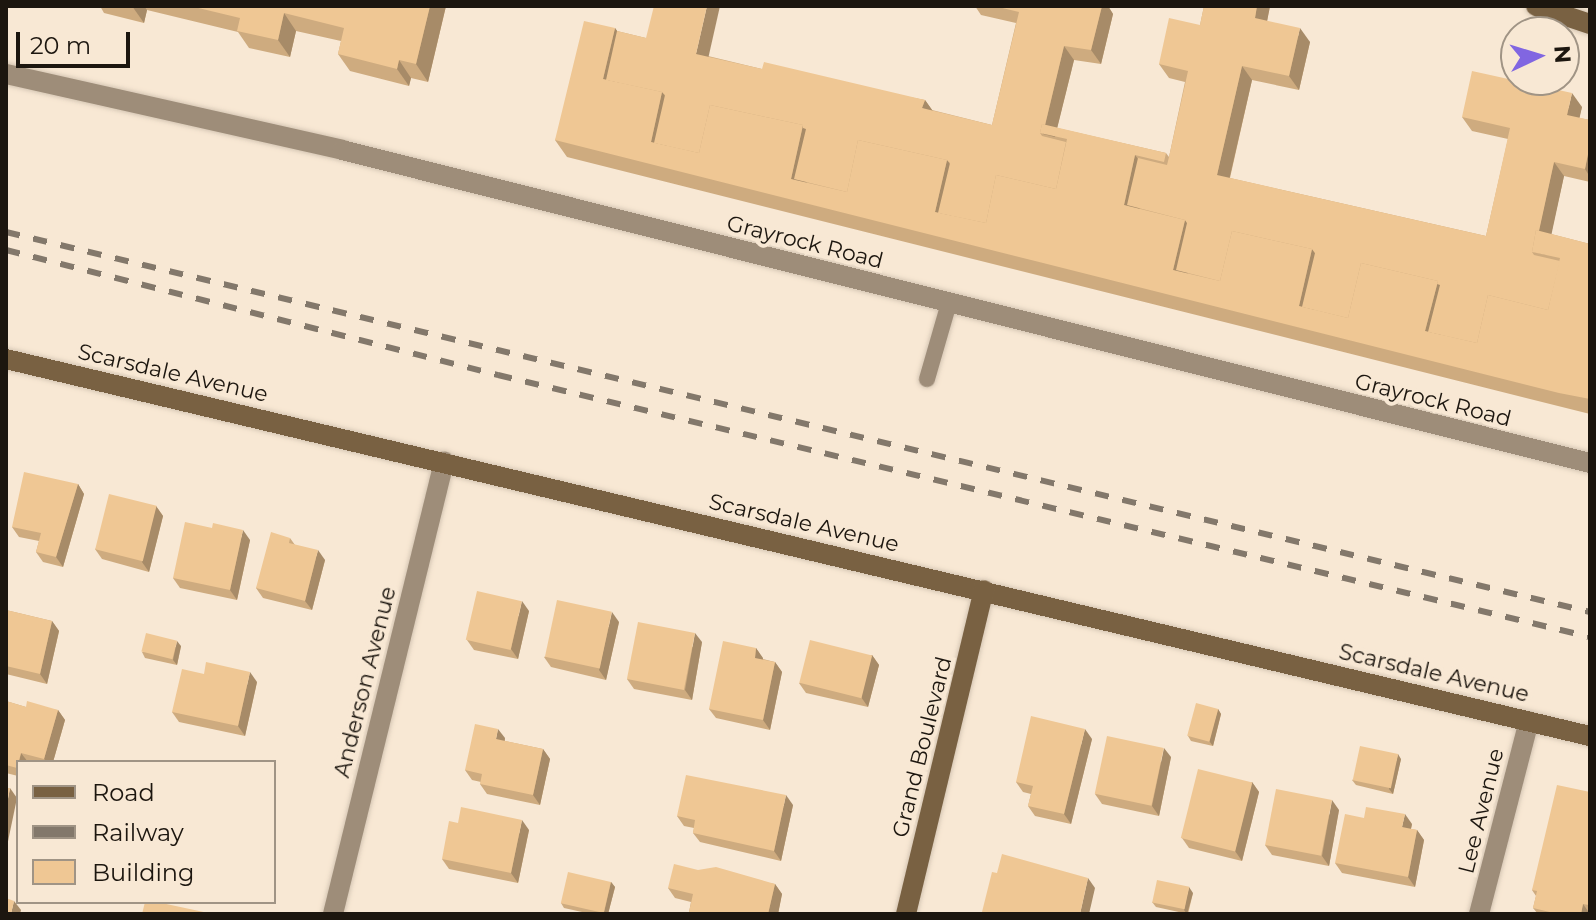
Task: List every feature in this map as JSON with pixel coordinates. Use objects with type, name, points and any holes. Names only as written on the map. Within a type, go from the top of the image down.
[{"type":"street","points":[[1536,6],[1590,24]]},
{"type":"street","name":"Grayrock Road","points":[[6,74],[342,150],[1590,463]]},
{"type":"street","name":"Scarsdale Avenue","points":[[6,359],[1590,736]]},
{"type":"street","name":"Anderson Avenue","points":[[333,914],[444,461]]},
{"type":"street","name":"Grand Boulevard","points":[[906,914],[984,590]]},
{"type":"street","name":"Lee Avenue","points":[[1479,914],[1529,721]]},
{"type":"lane","points":[[927,379],[949,303]]},
{"type":"building","points":[[190,6],[430,6],[416,64],[399,60],[397,69],[338,54],[344,28],[284,13],[278,40],[237,31],[240,18]]},
{"type":"building","points":[[654,6],[707,6],[696,54],[762,69],[764,62],[925,100],[922,108],[992,125],[1019,12],[994,6],[1102,6],[1091,50],[1064,46],[1045,125],[1042,124],[1042,136],[1066,142],[1056,189],[996,175],[986,223],[938,213],[950,163],[947,160],[858,140],[847,192],[794,179],[806,129],[803,125],[710,105],[699,153],[654,143],[665,95],[606,80],[617,31],[646,38]]},
{"type":"building","points":[[1204,6],[1257,6],[1255,18],[1300,28],[1289,76],[1242,66],[1217,175],[1486,236],[1510,128],[1462,117],[1472,71],[1500,77],[1500,96],[1571,96],[1567,115],[1590,120],[1590,144],[1585,169],[1554,162],[1539,231],[1536,230],[1534,255],[1560,261],[1548,310],[1488,295],[1477,343],[1428,332],[1440,285],[1438,281],[1361,263],[1348,318],[1302,307],[1315,253],[1312,249],[1232,231],[1220,281],[1176,270],[1187,223],[1185,220],[1127,205],[1138,158],[1167,165],[1169,157],[1188,71],[1159,64],[1169,18],[1200,25]]},
{"type":"building","points":[[584,21],[615,28],[603,79],[662,92],[651,142],[699,153],[710,105],[803,125],[791,179],[847,192],[858,140],[947,160],[935,212],[986,223],[996,175],[1056,189],[1067,139],[1040,133],[1042,124],[1166,153],[1164,162],[1135,155],[1124,205],[1185,220],[1173,270],[1220,281],[1232,231],[1312,249],[1299,306],[1348,318],[1361,263],[1438,281],[1425,331],[1477,343],[1488,295],[1548,310],[1560,258],[1532,252],[1536,230],[1590,244],[1590,399],[555,140]]},
{"type":"building","points":[[24,472],[78,484],[56,557],[36,552],[41,533],[12,527]]},
{"type":"building","points":[[109,494],[157,506],[143,561],[95,549]]},
{"type":"building","points":[[185,522],[212,528],[213,523],[243,530],[230,590],[173,578]]},
{"type":"building","points":[[271,532],[290,538],[289,543],[318,550],[305,601],[256,588]]},
{"type":"building","points":[[477,591],[522,601],[511,650],[466,640]]},
{"type":"building","points":[[557,600],[612,612],[600,668],[545,657]]},
{"type":"building","points":[[6,610],[52,621],[40,674],[6,666]]},
{"type":"building","points":[[638,622],[695,633],[684,690],[627,679]]},
{"type":"building","points":[[146,633],[177,641],[172,659],[141,651]]},
{"type":"building","points":[[810,640],[872,655],[861,698],[799,683]]},
{"type":"building","points":[[723,641],[756,648],[755,658],[775,662],[763,720],[709,709]]},
{"type":"building","points":[[206,662],[250,672],[238,726],[172,712],[182,669],[204,674]]},
{"type":"building","points":[[6,701],[26,707],[27,701],[58,710],[44,759],[21,753],[19,760],[16,760],[16,768],[6,765]]},
{"type":"building","points":[[1196,703],[1218,709],[1209,742],[1187,736]]},
{"type":"building","points":[[1031,716],[1085,729],[1064,814],[1028,806],[1033,786],[1016,782]]},
{"type":"building","points":[[475,724],[498,729],[496,739],[543,749],[533,795],[480,784],[482,774],[465,770]]},
{"type":"building","points":[[1107,736],[1164,748],[1151,806],[1095,794]]},
{"type":"building","points":[[1360,746],[1398,754],[1391,788],[1353,780]]},
{"type":"building","points":[[1198,769],[1252,783],[1235,851],[1181,838]]},
{"type":"building","points":[[686,775],[786,795],[774,851],[693,833],[695,820],[677,816]]},
{"type":"building","points":[[1557,785],[1590,792],[1590,900],[1589,905],[1583,904],[1581,914],[1558,914],[1533,908],[1537,891],[1532,890]]},
{"type":"building","points":[[6,788],[10,788],[6,809]]},
{"type":"building","points":[[1276,789],[1332,800],[1321,856],[1265,845]]},
{"type":"building","points":[[461,807],[522,820],[511,873],[442,859],[449,821],[458,823]]},
{"type":"building","points":[[1366,807],[1405,814],[1402,827],[1417,830],[1408,877],[1335,863],[1345,814],[1364,818]]},
{"type":"building","points":[[1002,854],[1088,878],[1080,914],[982,912],[992,872],[997,873]]},
{"type":"building","points":[[674,864],[698,870],[716,867],[775,884],[768,914],[689,912],[693,894],[668,888]]},
{"type":"building","points":[[568,872],[611,882],[604,913],[561,903]]},
{"type":"building","points":[[1157,880],[1189,887],[1184,909],[1152,902]]},
{"type":"building","points":[[6,898],[14,901],[11,914],[6,914]]},
{"type":"building","points":[[144,904],[166,904],[213,914],[142,914]]},
{"type":"railway","points":[[6,232],[1590,612]]},
{"type":"railway","points":[[6,250],[498,375],[1590,637]]}]
